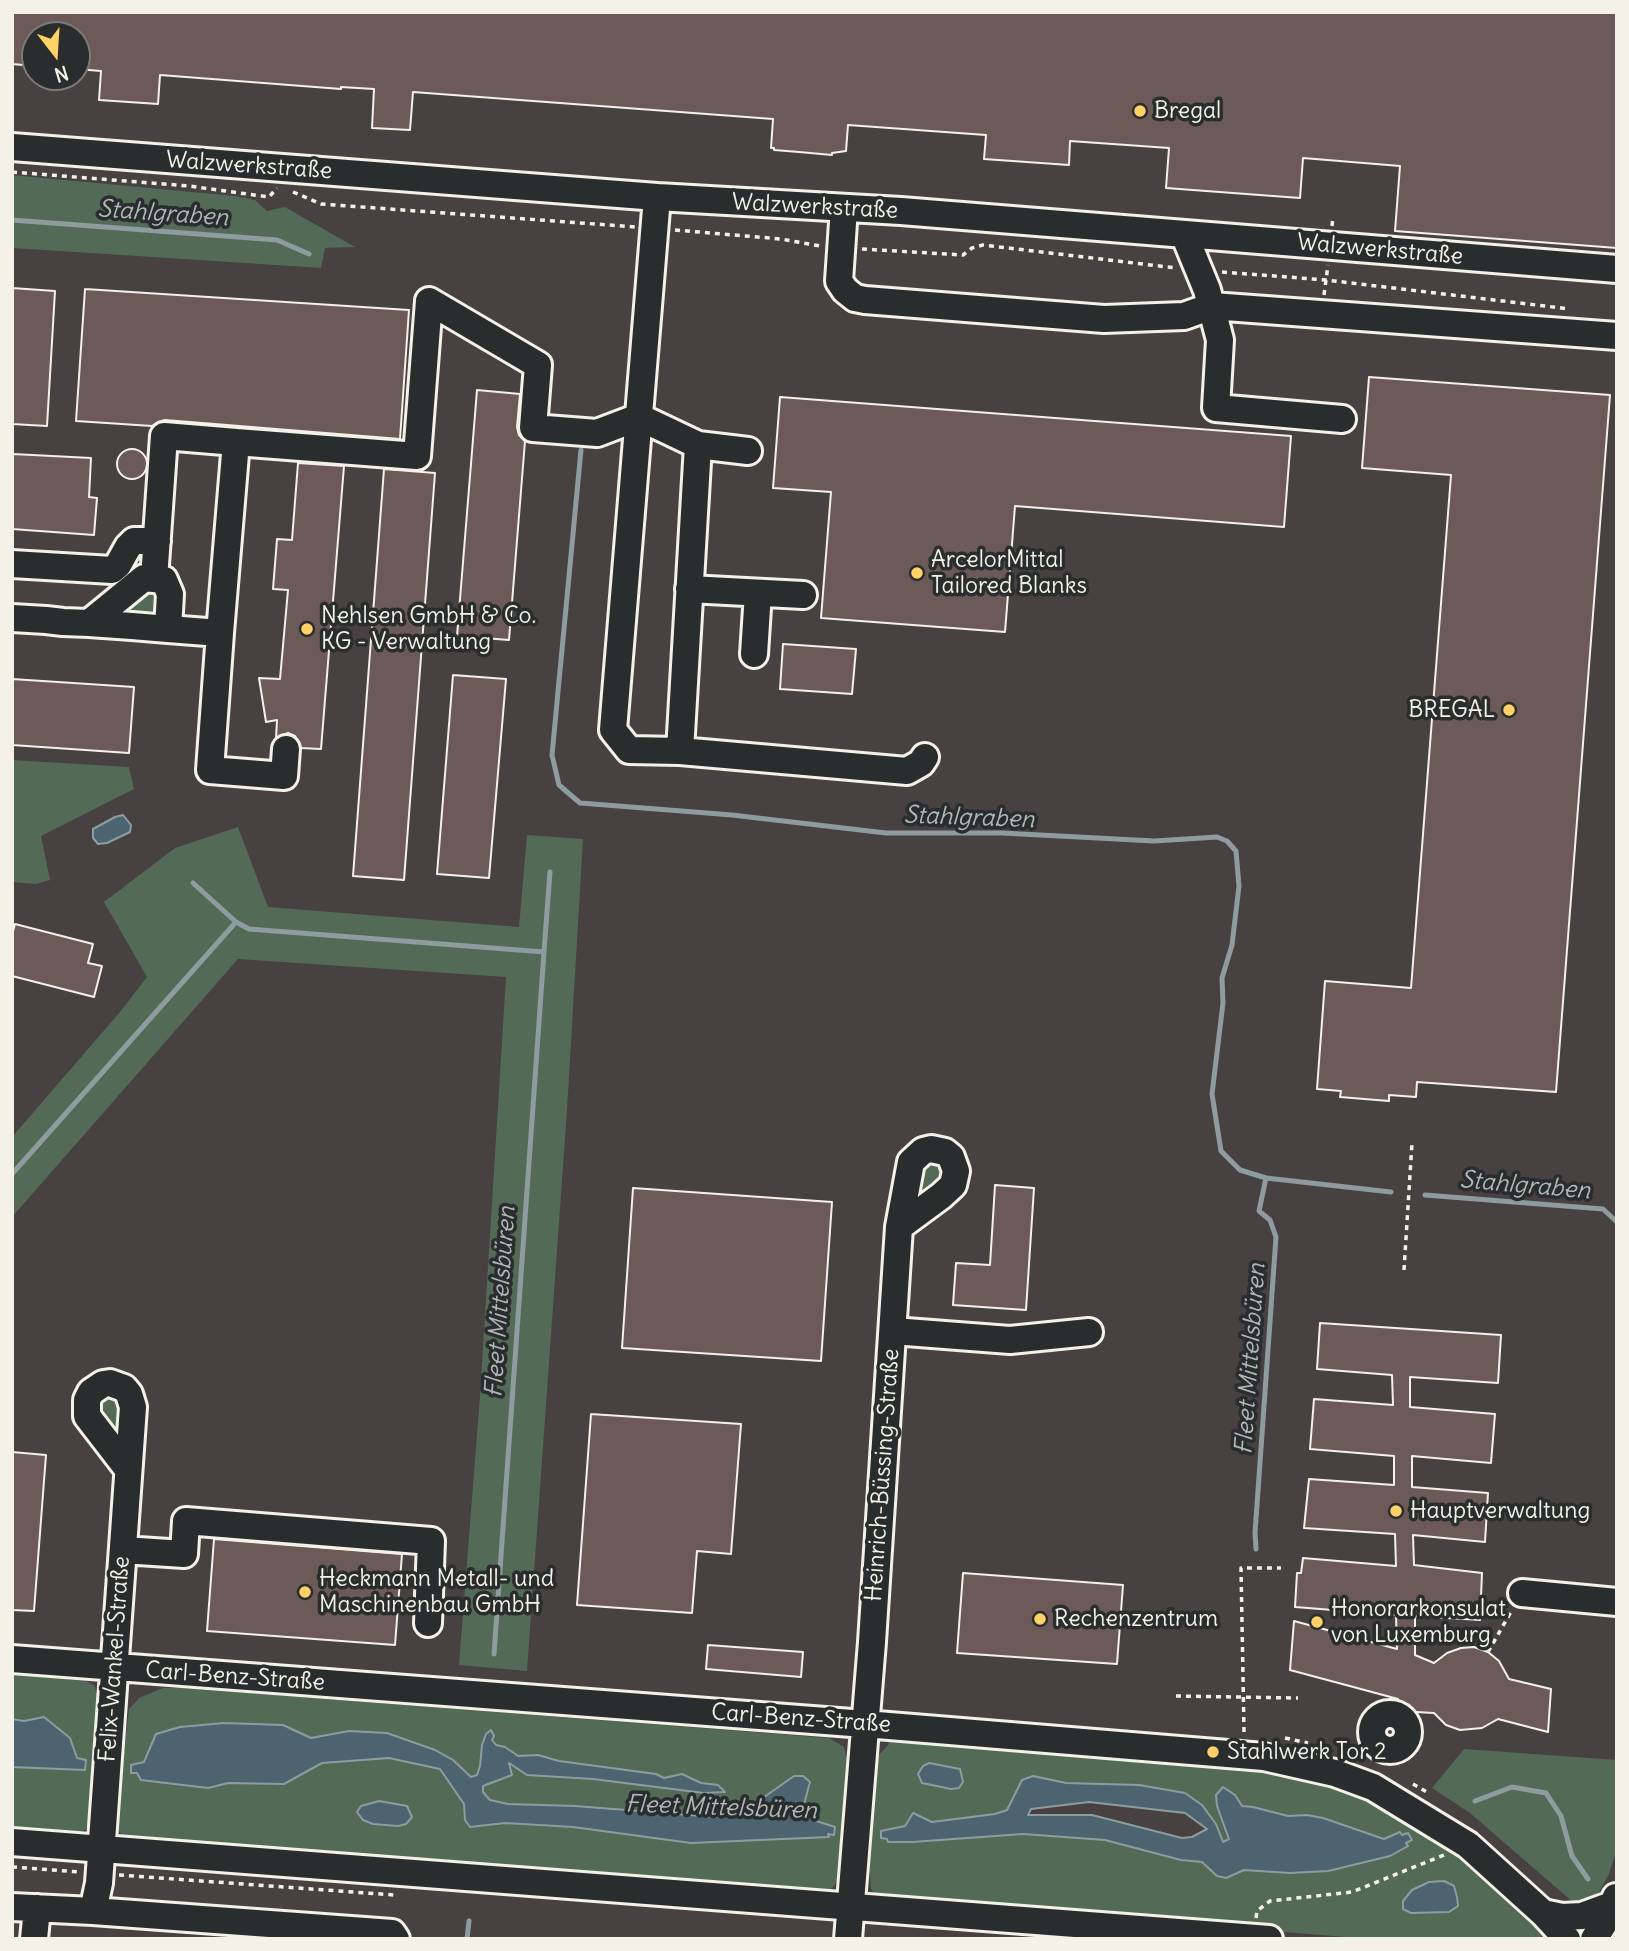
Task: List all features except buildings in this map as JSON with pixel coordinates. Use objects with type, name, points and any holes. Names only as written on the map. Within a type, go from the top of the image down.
[{"type":"street","name":"Walzwerkstraße","points":[[12,148],[657,197],[844,208],[1617,269]]},
{"type":"street","points":[[657,197],[612,730],[629,750],[680,751],[907,771],[921,763],[925,757]]},
{"type":"street","points":[[844,208],[839,281],[855,298],[865,300],[1104,319],[1184,316],[1212,306],[1617,336]]},
{"type":"street","points":[[1184,234],[1200,270],[1220,340],[1216,408],[1342,419]]},
{"type":"street","points":[[154,579],[164,436],[417,456],[429,302],[538,365],[533,428],[597,433],[639,417],[698,445],[748,451]]},
{"type":"street","points":[[236,442],[210,770],[284,776],[286,748]]},
{"type":"street","points":[[680,751],[698,445]]},
{"type":"street","points":[[12,564],[112,570],[134,541],[157,541]]},
{"type":"street","points":[[89,624],[144,578],[164,580],[170,594],[168,629]]},
{"type":"street","points":[[689,589],[803,595]]},
{"type":"street","points":[[754,654],[758,593]]},
{"type":"street","points":[[12,618],[220,633]]},
{"type":"street","name":"Heinrich-Büssing-Straße","points":[[848,1939],[899,1227]]},
{"type":"street","points":[[893,1331],[1010,1340],[1089,1332]]},
{"type":"street","name":"Felix-Wankel-Straße","points":[[93,1911],[100,1862],[115,1668],[127,1468]]},
{"type":"street","points":[[123,1550],[184,1555],[186,1521],[431,1541],[428,1623]]},
{"type":"street","points":[[1522,1593],[1617,1602]]},
{"type":"street","name":"Carl-Benz-Straße","points":[[12,1660],[1264,1757],[1335,1773],[1373,1787],[1468,1845],[1543,1913],[1567,1939]]},
{"type":"street","points":[[1373,1787],[1387,1749]]},
{"type":"street","points":[[12,1842],[100,1862],[850,1907],[1261,1938]]},
{"type":"street","points":[[1543,1913],[1562,1917],[1582,1916],[1615,1907]]},
{"type":"street","points":[[1594,1939],[1615,1907]]},
{"type":"street","points":[[1614,1939],[1615,1907]]},
{"type":"street","points":[[34,1939],[24,1908],[392,1933],[396,1939]]},
{"type":"path","points":[[12,172],[189,186],[269,197],[279,186]]},
{"type":"path","points":[[289,190],[321,204],[781,239],[840,248],[963,255],[972,248],[983,245],[1200,270],[1326,280],[1577,310]]},
{"type":"path","points":[[1404,1270],[1412,1143]]},
{"type":"path","points":[[1244,1732],[1241,1568],[1281,1569]]},
{"type":"path","points":[[1488,1652],[1522,1593]]},
{"type":"path","points":[[1176,1696],[1298,1698]]},
{"type":"path","points":[[1261,1938],[1256,1911],[1270,1901],[1352,1892],[1468,1845]]},
{"type":"path","points":[[12,1867],[100,1862],[395,1895]]},
{"type":"shaded area","points":[[12,12],[1617,12],[1617,1939],[12,1939],[12,248],[320,268],[324,248],[353,246],[285,207],[267,212],[255,200],[12,175]]},
{"type":"green space","points":[[12,175],[236,196],[255,200],[267,211],[285,207],[355,247],[325,248],[321,268],[12,248]]},
{"type":"green space","points":[[146,591],[158,594],[161,611],[154,617],[127,615],[125,610]]},
{"type":"green space","points":[[12,760],[129,767],[134,789],[41,836],[50,880],[36,884],[12,882]]},
{"type":"green space","points":[[238,827],[268,907],[519,927],[527,835],[583,839],[567,1110],[527,1671],[459,1665],[480,1396],[506,977],[238,959],[12,1217],[12,1137],[147,977],[104,902],[175,848]]},
{"type":"green space","points":[[926,1161],[939,1163],[943,1180],[920,1196],[917,1195],[918,1171]]},
{"type":"green space","points":[[108,1396],[120,1401],[121,1430],[117,1433],[97,1416],[97,1404]]},
{"type":"green space","points":[[12,1674],[86,1681],[95,1686],[98,1703],[92,1815],[86,1829],[72,1837],[12,1833],[12,1767],[85,1770],[86,1760],[77,1759],[24,1721],[12,1719]]},
{"type":"green space","points":[[163,1688],[184,1688],[829,1738],[844,1747],[847,1759],[841,1877],[827,1894],[126,1841],[119,1831],[117,1813],[129,1709],[139,1698]],"holes":[[[283,1725],[311,1738],[349,1731],[453,1760],[471,1777],[477,1775],[481,1766],[482,1745],[492,1740],[496,1745],[505,1747],[518,1756],[538,1755],[559,1761],[656,1774],[664,1778],[682,1774],[701,1783],[718,1785],[725,1792],[704,1793],[593,1779],[527,1775],[508,1762],[512,1775],[483,1786],[483,1792],[490,1800],[508,1804],[575,1806],[715,1817],[738,1812],[760,1800],[811,1785],[803,1808],[807,1818],[834,1827],[834,1834],[827,1834],[828,1837],[691,1843],[573,1827],[505,1823],[471,1827],[465,1820],[464,1804],[440,1769],[389,1758],[322,1763],[284,1784],[228,1783],[208,1788],[141,1780],[137,1773],[144,1762]]]},
{"type":"green space","points":[[888,1740],[1260,1766],[1319,1778],[1363,1794],[1412,1820],[1461,1856],[1556,1939],[1371,1939],[873,1899],[875,1895],[871,1889],[869,1862],[877,1757],[889,1744]],"holes":[[[1033,1776],[1066,1783],[1139,1785],[1185,1793],[1202,1805],[1216,1824],[1223,1842],[1229,1840],[1216,1795],[1235,1795],[1242,1806],[1288,1816],[1323,1818],[1384,1839],[1400,1833],[1406,1843],[1328,1871],[1290,1873],[1244,1870],[1226,1878],[1217,1876],[1202,1862],[1181,1860],[1105,1840],[1023,1834],[912,1842],[887,1838],[898,1828],[906,1826],[909,1818],[932,1822],[1007,1810],[1022,1780]],[[1444,1881],[1449,1912],[1411,1913],[1429,1882]]]},
{"type":"green space","points":[[1464,1749],[1617,1760],[1617,1849],[1609,1874],[1599,1892],[1589,1899],[1574,1903],[1470,1813],[1432,1788]]},
{"type":"water","points":[[123,815],[131,825],[130,832],[107,843],[98,844],[93,838],[93,829]]},
{"type":"water","points":[[44,1717],[70,1738],[77,1758],[86,1760],[85,1770],[12,1767],[12,1719],[24,1721]]},
{"type":"water","points":[[224,1723],[283,1725],[311,1738],[349,1731],[387,1733],[435,1750],[453,1760],[471,1777],[477,1775],[482,1745],[486,1734],[491,1730],[494,1736],[492,1740],[496,1745],[505,1747],[518,1756],[538,1755],[559,1761],[656,1774],[664,1778],[682,1774],[701,1783],[718,1785],[725,1792],[704,1793],[593,1779],[527,1775],[509,1763],[512,1775],[483,1786],[483,1792],[490,1800],[508,1804],[575,1806],[715,1817],[738,1812],[794,1776],[803,1776],[810,1782],[803,1808],[807,1818],[835,1827],[834,1835],[691,1843],[573,1827],[505,1823],[470,1827],[465,1820],[464,1804],[440,1769],[389,1758],[322,1763],[284,1784],[228,1783],[208,1788],[141,1780],[137,1773],[131,1773],[131,1765],[144,1762],[156,1734],[180,1727]]},
{"type":"water","points":[[929,1763],[960,1769],[963,1782],[959,1788],[922,1783],[918,1774],[923,1766]]},
{"type":"water","points":[[1033,1776],[1066,1783],[1139,1785],[1185,1793],[1202,1805],[1216,1824],[1223,1842],[1229,1839],[1217,1806],[1216,1795],[1223,1787],[1235,1795],[1242,1806],[1288,1816],[1323,1818],[1384,1839],[1400,1832],[1402,1835],[1408,1833],[1412,1840],[1406,1843],[1408,1846],[1390,1856],[1328,1871],[1290,1873],[1244,1870],[1226,1878],[1217,1876],[1202,1862],[1181,1860],[1105,1840],[1023,1834],[912,1842],[888,1842],[887,1839],[881,1838],[881,1831],[905,1826],[913,1813],[932,1822],[1007,1810],[1022,1780]],"holes":[[[1089,1802],[1185,1813],[1207,1829],[1192,1837],[1182,1838],[1092,1815],[1028,1815],[1031,1809]]]},
{"type":"water","points":[[379,1801],[407,1806],[412,1817],[406,1824],[398,1826],[373,1824],[363,1820],[357,1812],[361,1806]]},
{"type":"water","points":[[1444,1881],[1454,1886],[1458,1906],[1449,1912],[1411,1913],[1403,1909],[1403,1901],[1412,1890],[1429,1882]]},
{"type":"waterway","name":"Stahlgraben","points":[[12,220],[277,240],[309,254]]},
{"type":"waterway","name":"Stahlgraben","points":[[581,450],[552,755],[559,785],[580,803],[732,815],[886,833],[1002,833],[1154,841],[1217,837],[1227,841],[1236,851],[1239,886],[1232,945],[1222,978],[1223,1003],[1212,1094],[1221,1151],[1240,1170],[1266,1178],[1391,1192]]},
{"type":"waterway","name":"Fleet Mittelsbüren","points":[[544,952],[550,872]]},
{"type":"waterway","name":"Fleet Mittelsbüren","points":[[193,883],[236,922],[249,929],[544,952],[494,1654]]},
{"type":"waterway","name":"Fleet Mittelsbüren","points":[[12,1174],[236,922]]},
{"type":"waterway","name":"Fleet Mittelsbüren","points":[[1256,1549],[1276,1237],[1270,1220],[1259,1211],[1266,1178]]},
{"type":"waterway","name":"Stahlgraben","points":[[1425,1195],[1603,1209],[1617,1222]]},
{"type":"waterway","name":"Fleet Mittelsbüren","points":[[1475,1801],[1512,1787],[1546,1793],[1561,1816],[1572,1856],[1588,1879]]},
{"type":"waterway","name":"Fleet Mittelsbüren","points":[[467,1939],[469,1921]]},
{"type":"place","name":"Bregal","points":[[1140,111]]},
{"type":"place","name":"ArcelorMittal Tailored Blanks","points":[[917,573]]},
{"type":"place","name":"Nehlsen GmbH & Co. KG - Verwaltung","points":[[307,629]]},
{"type":"place","name":"BREGAL","points":[[1509,710]]},
{"type":"place","name":"Hauptverwaltung","points":[[1396,1511]]},
{"type":"place","name":"Heckmann Metall- und Maschinenbau GmbH","points":[[305,1592]]},
{"type":"place","name":"Rechenzentrum","points":[[1040,1619]]},
{"type":"place","name":"Honorarkonsulat von Luxemburg","points":[[1317,1622]]},
{"type":"place","name":"Stahlwerk Tor 2","points":[[1213,1752]]}]
